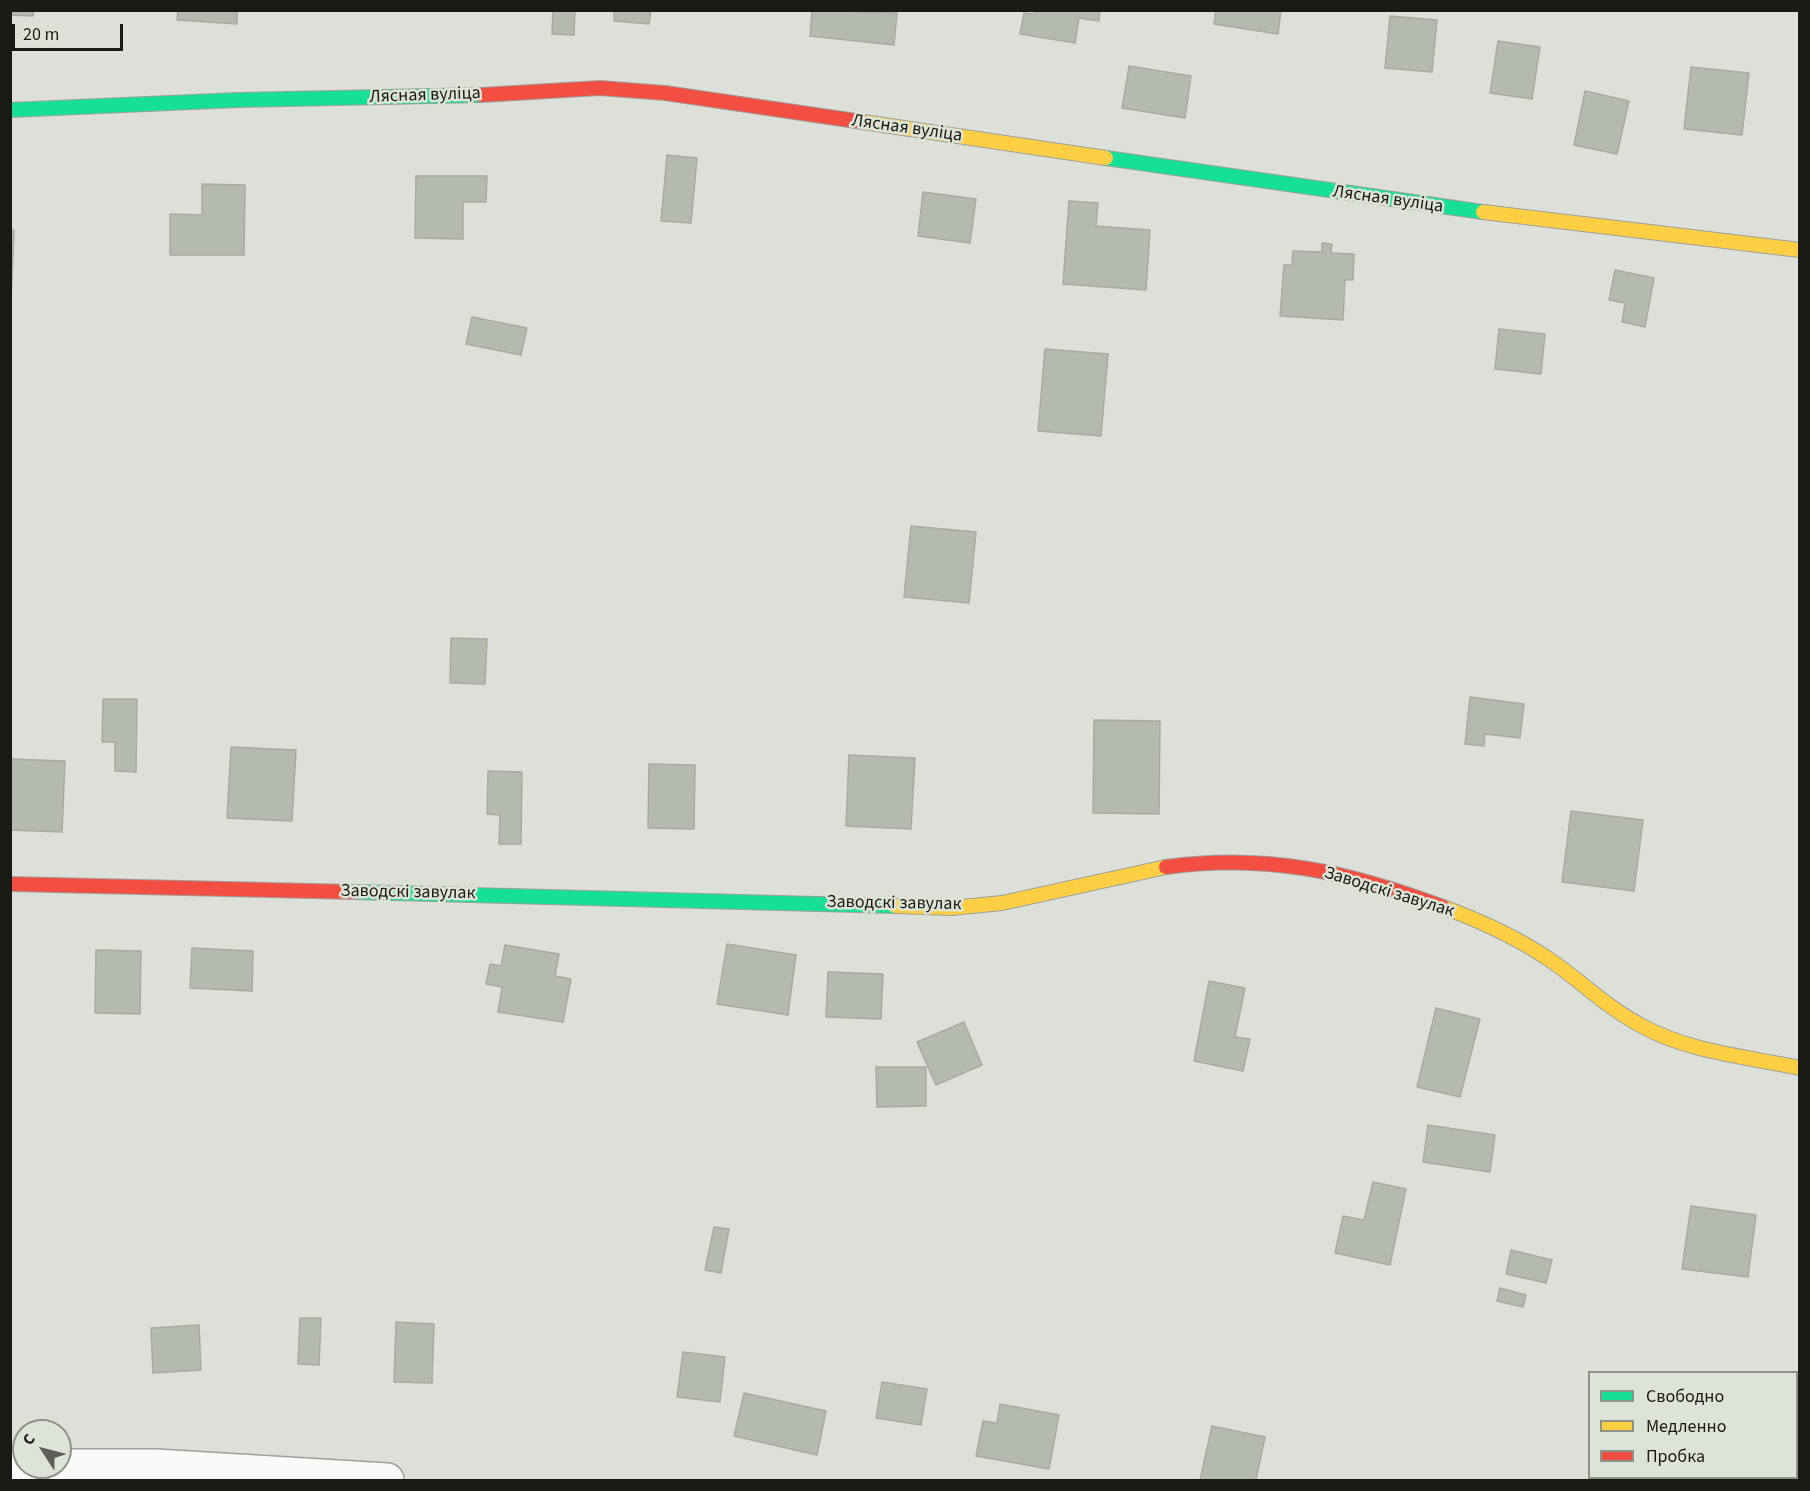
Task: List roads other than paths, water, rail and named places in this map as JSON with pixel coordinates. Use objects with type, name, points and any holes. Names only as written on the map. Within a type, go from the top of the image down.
[{"type":"street","name":"Лясная вуліца","points":[[10,110],[238,100],[437,98],[600,88],[665,93],[1409,203],[1800,250]]},
{"type":"street","name":"Заводскі завулак","points":[[10,884],[850,903],[916,908],[984,906],[1115,876],[1191,865],[1242,862],[1287,864],[1400,893],[1509,935],[1540,953],[1633,1020],[1659,1034],[1800,1068]]},
{"type":"street","points":[[72,1466],[156,1466],[387,1480]]}]
